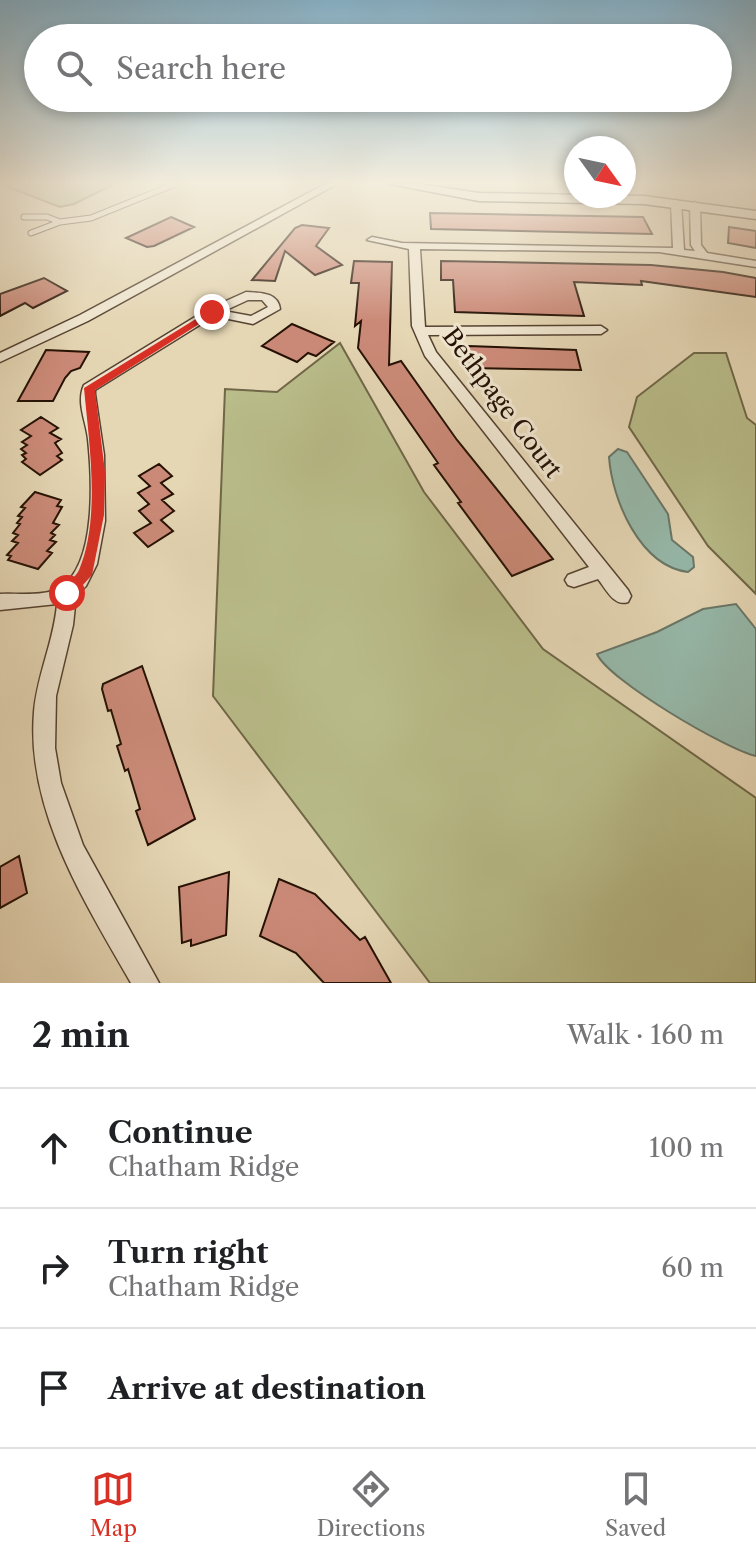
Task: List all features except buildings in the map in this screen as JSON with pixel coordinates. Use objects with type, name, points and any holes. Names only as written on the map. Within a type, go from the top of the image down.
[{"type":"street","points":[[0,358],[84,318],[247,230]]},
{"type":"street","points":[[678,230],[679,251]]},
{"type":"street","points":[[696,230],[696,245],[702,254]]},
{"type":"street","points":[[372,240],[414,246],[679,251],[756,264]]},
{"type":"street","name":"Bethpage Court","points":[[414,246],[419,331],[430,353],[622,596]]},
{"type":"street","points":[[0,602],[50,599],[67,593],[85,575],[97,515],[98,472],[89,388],[212,312]]},
{"type":"street","points":[[419,331],[601,330]]},
{"type":"street","points":[[574,580],[601,570]]},
{"type":"street","points":[[67,593],[66,626],[48,684],[43,714],[48,784],[61,823],[146,983]]},
{"type":"lane","points":[[31,233],[39,230]]},
{"type":"green space","points":[[340,343],[424,492],[543,649],[756,798],[756,983],[430,983],[213,696],[225,389],[277,392]]},
{"type":"green space","points":[[694,353],[726,353],[747,418],[756,425],[756,594],[708,546],[629,427],[637,397]]},
{"type":"shaded area","points":[[618,449],[627,452],[668,514],[672,540],[693,557],[694,567],[688,572],[656,558],[632,528],[611,474],[609,457]]},
{"type":"shaded area","points":[[736,604],[756,629],[756,756],[720,741],[644,696],[606,666],[597,654],[657,632],[703,609]]},
{"type":"route","points":[[67,593],[85,575],[97,515],[98,472],[87,394],[89,388],[212,312]]}]
